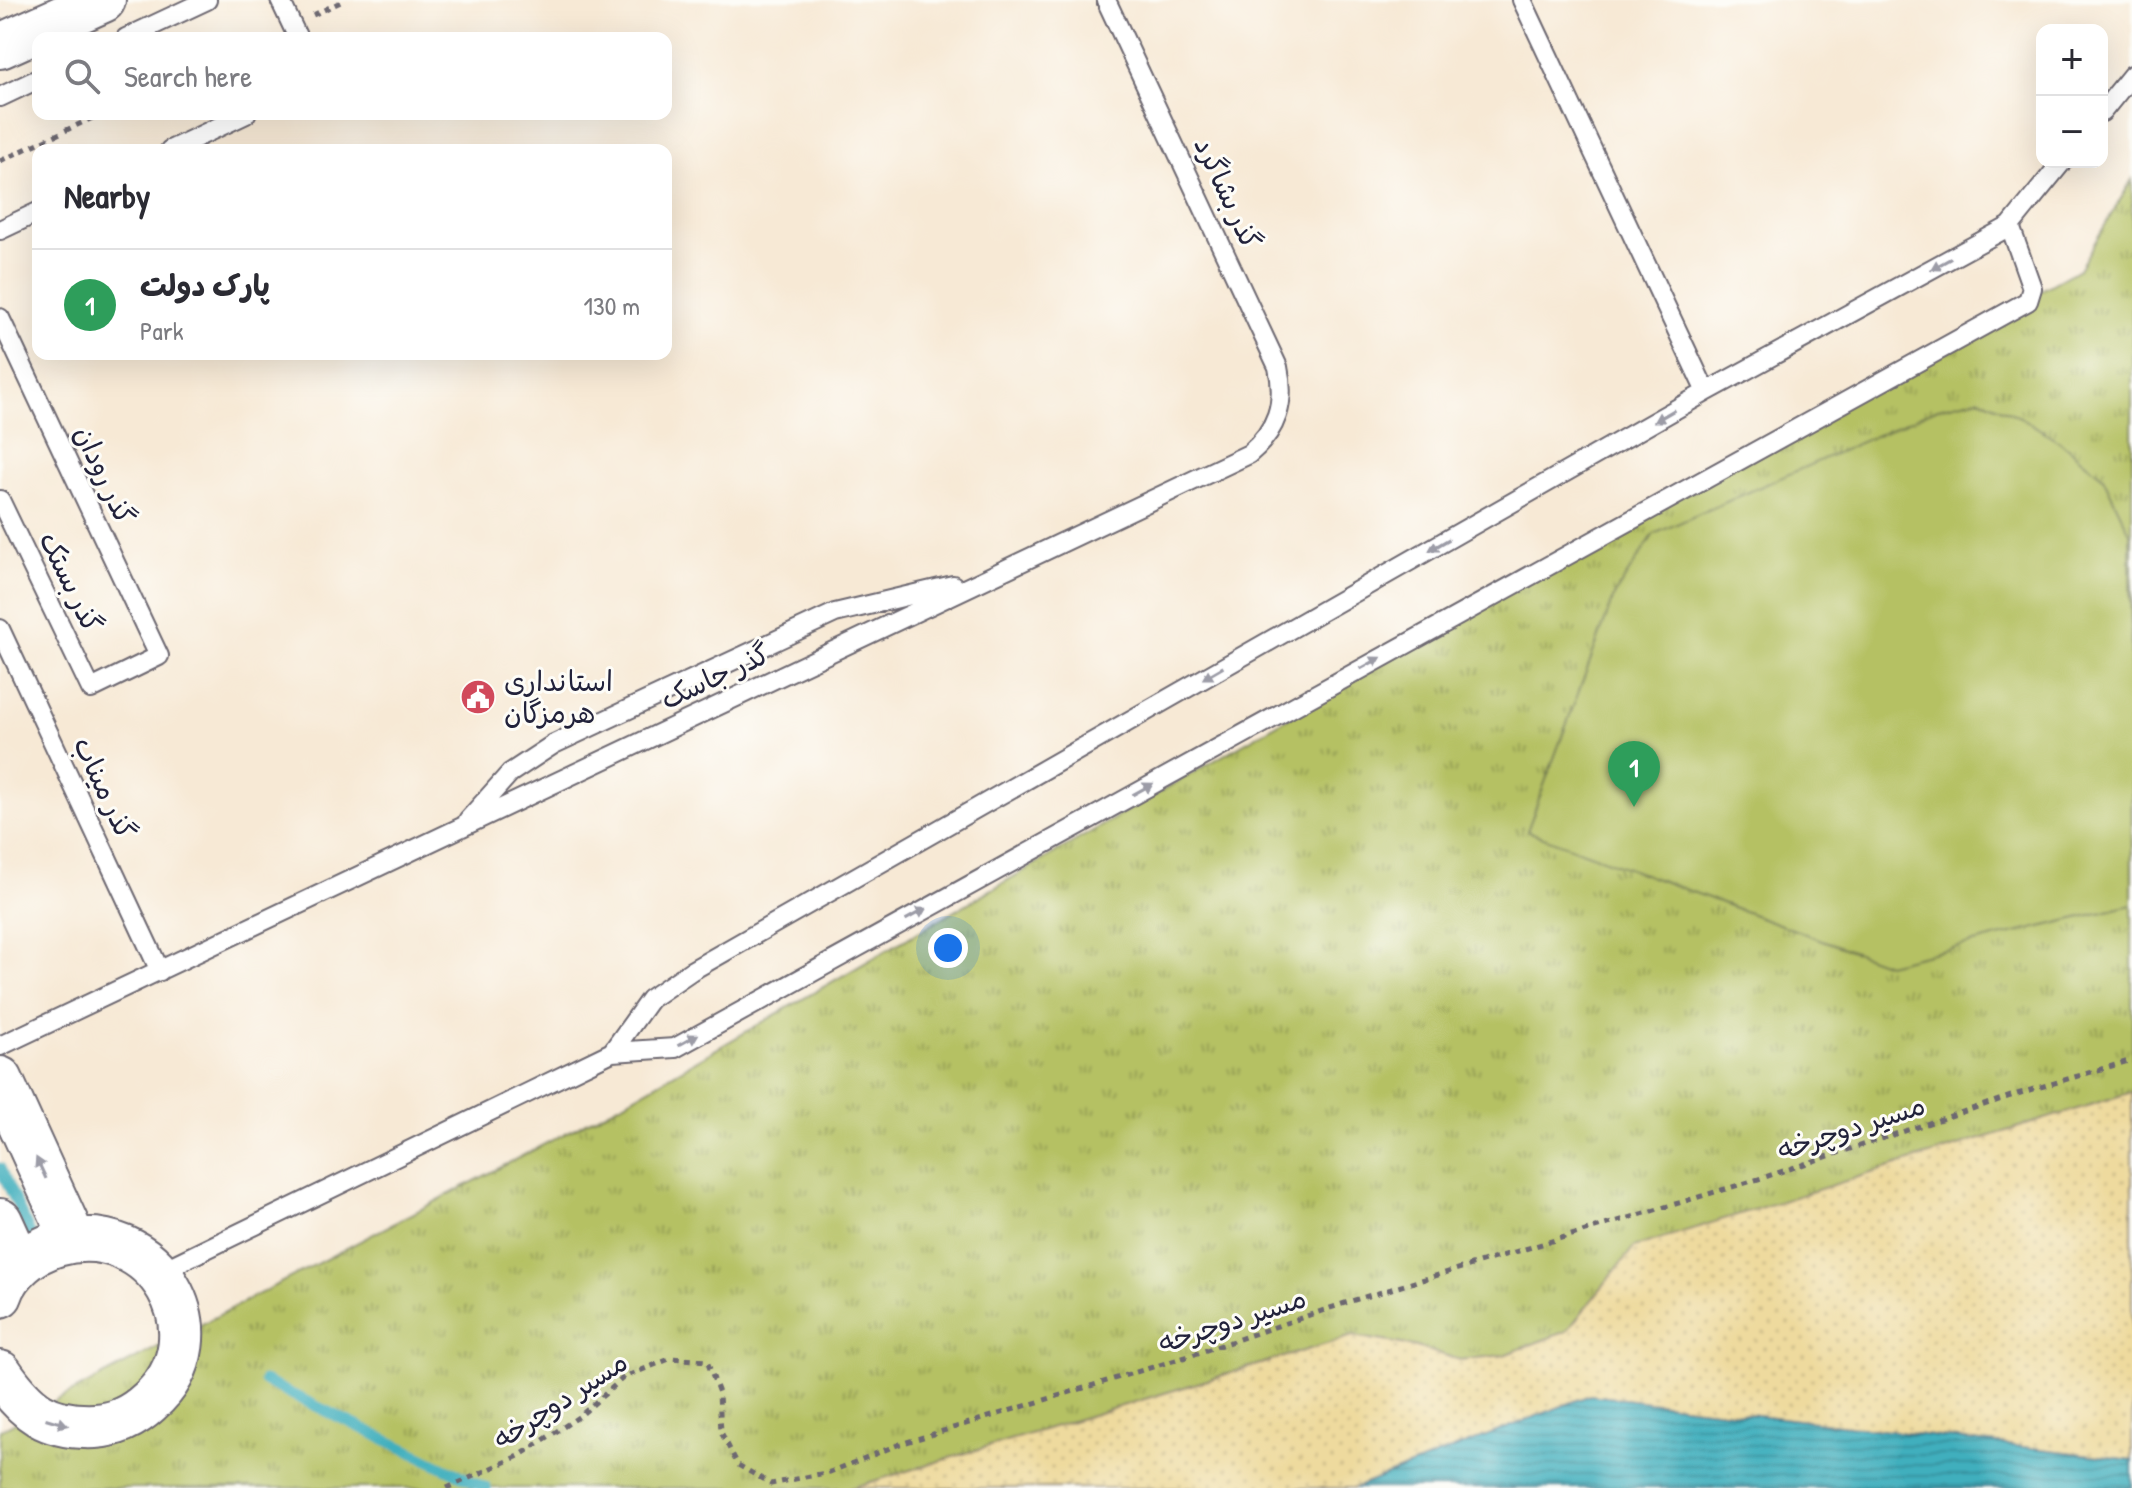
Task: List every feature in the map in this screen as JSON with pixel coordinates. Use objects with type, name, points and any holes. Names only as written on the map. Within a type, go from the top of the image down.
[{"type":"street","points":[[0,46],[103,0]]},
{"type":"street","points":[[0,1079],[73,1239]]},
{"type":"street","points":[[0,1221],[10,1280]]},
{"type":"street","points":[[0,1373],[17,1398],[43,1417],[74,1427],[107,1426],[137,1413],[161,1392],[176,1363],[181,1332],[175,1300],[159,1272],[135,1252],[105,1240],[73,1239],[45,1248],[10,1280]]},
{"type":"lane","points":[[139,32],[207,0]]},
{"type":"lane","points":[[280,0],[295,32]]},
{"type":"lane","name":"گذر بشاگرد","points":[[1106,0],[1278,367],[1282,383],[1278,414]]},
{"type":"lane","points":[[1522,0],[1706,392]]},
{"type":"lane","points":[[2108,105],[2132,75]]},
{"type":"lane","points":[[0,97],[32,82]]},
{"type":"lane","points":[[183,144],[233,120]]},
{"type":"lane","points":[[612,1052],[650,999],[691,971],[1706,392],[2010,226],[2057,168]]},
{"type":"lane","points":[[0,230],[32,215]]},
{"type":"lane","points":[[159,1272],[612,1052],[675,1048],[2028,301],[2032,288],[2010,226]]},
{"type":"lane","name":"گذر رودان","points":[[0,318],[159,656],[91,689]]},
{"type":"lane","name":"گذر جاسک","points":[[0,1046],[1249,454],[1272,430],[1278,414]]},
{"type":"lane","name":"گذر بستک","points":[[0,500],[91,689]]},
{"type":"lane","points":[[461,828],[510,773],[554,744],[835,613],[986,578]]},
{"type":"lane","name":"گذر میناب","points":[[0,629],[160,971]]},
{"type":"path","points":[[37,144],[88,120]]},
{"type":"path","points":[[0,161],[32,146]]},
{"type":"path","name":"مسیر دوچرخه","points":[[447,1488],[519,1456],[580,1416],[624,1377],[672,1358],[707,1361],[719,1393],[721,1432],[738,1465],[771,1484],[830,1472],[900,1444],[1186,1357],[1348,1302],[1748,1182],[2017,1094],[2132,1060]]},
{"type":"green space","points":[[2132,180],[2132,1092],[1635,1247],[1567,1331],[1504,1355],[1460,1360],[1413,1346],[1353,1336],[851,1488],[0,1488],[0,1430],[623,1103],[1628,521],[2079,269]]},
{"type":"green space","points":[[1979,398],[2020,417],[2059,441],[2103,477],[2130,533],[2132,905],[1887,964],[1527,831],[1615,594],[1654,534],[1938,408]]},
{"type":"sand","points":[[2132,1092],[2132,1460],[1590,1395],[1355,1488],[851,1488],[1353,1336],[1413,1346],[1460,1360],[1504,1355],[1567,1331],[1634,1247]]},
{"type":"water","points":[[1590,1395],[2132,1460],[2132,1488],[1355,1488]]},
{"type":"waterway","points":[[0,1168],[33,1239]]},
{"type":"waterway","points":[[264,1381],[486,1488]]},
{"type":"place","name":"استانداری هرمزگان","points":[[478,697]]},
{"type":"place","name":"پارک دولت","points":[[1634,807]]}]
